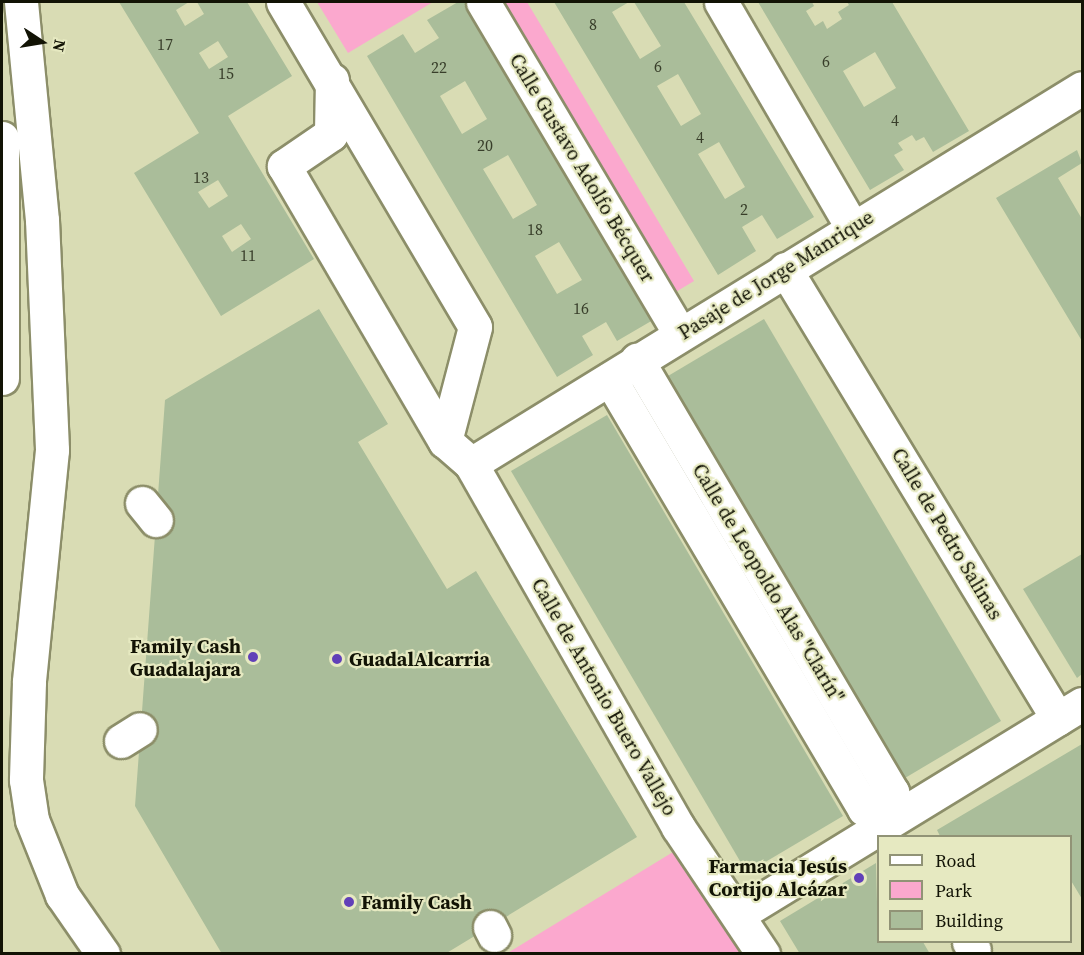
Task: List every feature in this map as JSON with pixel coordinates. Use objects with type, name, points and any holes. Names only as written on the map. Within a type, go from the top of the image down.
[{"type":"main road","points":[[21,2],[42,220],[52,450],[29,682],[26,780],[32,820],[62,895],[103,954]]},
{"type":"main road","points":[[283,2],[332,79],[475,327],[445,441]]},
{"type":"main road","name":"Calle Gustavo Adolfo Bécquer","points":[[483,2],[681,334]]},
{"type":"main road","points":[[721,2],[852,227]]},
{"type":"main road","name":"Calle de Antonio Buero Vallejo","points":[[332,79],[331,134],[284,166],[445,441],[471,464],[678,827],[739,914],[763,954]]},
{"type":"main road","name":"Pasaje de Jorge Manrique","points":[[471,464],[852,227],[1083,88]]},
{"type":"main road","points":[[2,138],[2,378]]},
{"type":"main road","name":"Calle de Pedro Salinas","points":[[785,270],[1070,711]]},
{"type":"main road","name":"Calle de Leopoldo Alas \"Clarín\"","points":[[610,379],[864,809],[891,819],[892,792],[636,360]]},
{"type":"main road","points":[[739,914],[1070,711]]},
{"type":"green space","points":[[317,2],[433,2],[348,53]]},
{"type":"green space","points":[[493,2],[527,2],[694,281],[669,296]]},
{"type":"green space","points":[[678,849],[741,953],[506,954]]},
{"type":"building","points":[[119,2],[189,2],[176,10],[185,26],[204,14],[197,2],[247,2],[292,76],[228,116],[314,259],[221,316],[134,173],[199,133]],"holes":[[[218,41],[228,57],[209,69],[199,53]],[[218,180],[228,196],[209,208],[198,192]],[[241,224],[251,239],[232,252],[222,236]]]},
{"type":"building","points":[[458,2],[466,2],[653,320],[617,341],[606,322],[582,336],[593,355],[557,377],[367,56],[403,34],[415,53],[439,38],[427,20]],"holes":[[[465,81],[487,119],[462,134],[440,96]],[[508,155],[537,205],[513,219],[483,169]],[[559,242],[582,280],[557,294],[535,256]]]},
{"type":"building","points":[[554,2],[629,2],[612,12],[640,59],[661,46],[634,2],[684,2],[814,217],[777,239],[762,215],[742,227],[756,251],[718,275]],"holes":[[[678,74],[701,114],[681,126],[657,86]],[[719,142],[745,187],[725,199],[698,154]]]},
{"type":"building","points":[[758,2],[812,2],[814,6],[806,11],[815,26],[823,21],[827,29],[842,19],[838,12],[849,5],[847,2],[892,2],[969,131],[933,152],[924,137],[916,141],[912,135],[898,143],[903,150],[894,155],[904,170],[870,190]],"holes":[[[875,52],[896,88],[864,107],[843,71]]]},
{"type":"building","points":[[1077,150],[1082,163],[1058,178],[1082,219],[1082,341],[996,198]]},
{"type":"building","name":"GuadalAlcarria","points":[[319,309],[388,424],[358,442],[447,589],[476,571],[637,837],[445,954],[222,954],[135,806],[165,400]]},
{"type":"building","points":[[764,319],[1001,721],[905,778],[668,376]]},
{"type":"building","points":[[607,415],[843,816],[747,873],[511,471]]},
{"type":"building","points":[[1082,554],[1082,674],[1077,678],[1023,589]]},
{"type":"building","points":[[1082,744],[1082,899],[1072,882],[1072,835],[940,835],[937,830]]},
{"type":"building","points":[[876,863],[877,943],[924,943],[930,954],[800,954],[780,921]]},
{"type":"place","name":"Family Cash Guadalajara","points":[[253,657]]},
{"type":"place","name":"GuadalAlcarria","points":[[337,659]]},
{"type":"place","name":"Farmacia Jesús Cortijo Alcázar","points":[[859,878]]},
{"type":"place","name":"Family Cash","points":[[349,902]]}]
